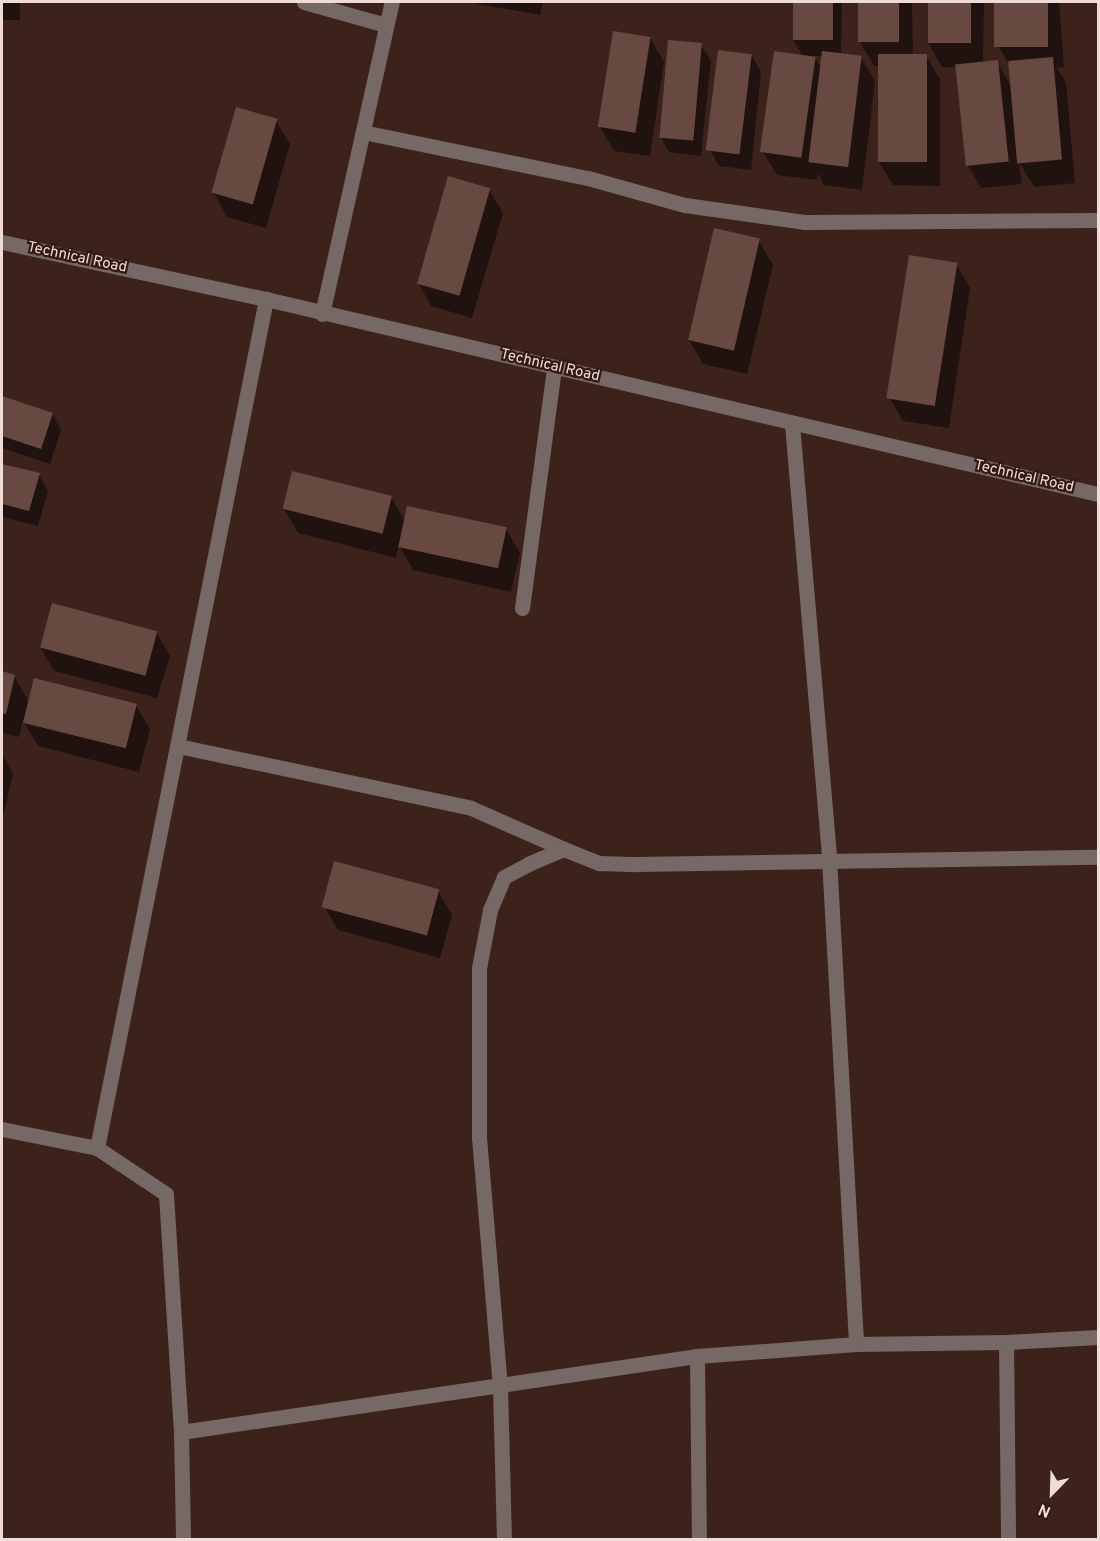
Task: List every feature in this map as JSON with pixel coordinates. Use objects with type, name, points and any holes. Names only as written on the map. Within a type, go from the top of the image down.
[{"type":"street","points":[[304,2],[386,25]]},
{"type":"street","points":[[322,314],[392,2]]},
{"type":"street","points":[[363,132],[588,178],[685,205],[804,222],[1098,220]]},
{"type":"street","name":"Technical Road","points":[[2,242],[266,299],[322,314],[1098,494]]},
{"type":"street","points":[[97,1149],[266,299]]},
{"type":"street","points":[[522,608],[555,367]]},
{"type":"street","points":[[792,424],[829,859],[856,1344]]},
{"type":"street","points":[[178,746],[471,808],[600,863],[1098,857]]},
{"type":"street","points":[[504,1539],[500,1387],[479,1139],[479,968],[490,910],[504,877],[564,849]]},
{"type":"street","points":[[2,1129],[97,1149],[166,1194],[181,1432],[183,1539]]},
{"type":"street","points":[[181,1432],[500,1387],[698,1356],[856,1344],[1006,1342],[1098,1337]]},
{"type":"street","points":[[1006,1342],[1008,1539]]},
{"type":"street","points":[[698,1356],[699,1539]]},
{"type":"building","points":[[793,2],[833,2],[833,40],[793,40]]},
{"type":"building","points":[[858,2],[899,2],[899,42],[858,42]]},
{"type":"building","points":[[928,2],[971,2],[971,43],[928,43]]},
{"type":"building","points":[[994,2],[1048,2],[1048,47],[994,47]]},
{"type":"building","points":[[613,31],[651,37],[635,133],[598,127]]},
{"type":"building","points":[[668,40],[702,43],[693,141],[659,138]]},
{"type":"building","points":[[718,50],[752,54],[739,154],[706,150]]},
{"type":"building","points":[[774,51],[816,57],[801,158],[760,152]]},
{"type":"building","points":[[822,51],[862,56],[848,167],[808,162]]},
{"type":"building","points":[[878,54],[927,54],[927,162],[878,162]]},
{"type":"building","points":[[1053,57],[1062,160],[1017,164],[1008,61]]},
{"type":"building","points":[[998,60],[1009,161],[966,166],[955,64]]},
{"type":"building","points":[[236,107],[277,119],[253,204],[211,193]]},
{"type":"building","points":[[448,176],[490,188],[459,296],[417,284]]},
{"type":"building","points":[[714,228],[760,239],[734,351],[688,340]]},
{"type":"building","points":[[909,255],[957,263],[935,406],[886,398]]},
{"type":"building","points":[[2,396],[53,413],[41,449],[2,436]]},
{"type":"building","points":[[2,464],[40,473],[29,511],[2,504]]},
{"type":"building","points":[[292,471],[392,496],[383,534],[283,509]]},
{"type":"building","points":[[407,506],[507,527],[498,568],[398,547]]},
{"type":"building","points":[[52,603],[157,631],[145,676],[40,647]]},
{"type":"building","points":[[2,671],[15,675],[6,714],[2,713]]},
{"type":"building","points":[[34,678],[137,704],[126,748],[23,723]]},
{"type":"building","points":[[334,861],[439,889],[427,936],[322,907]]}]
